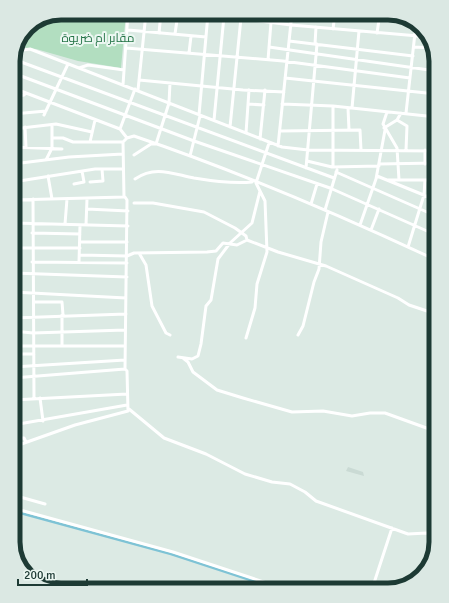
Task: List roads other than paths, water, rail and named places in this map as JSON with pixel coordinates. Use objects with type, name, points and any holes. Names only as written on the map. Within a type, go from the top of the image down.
[{"type":"street","points":[[123,85],[128,20]]},
{"type":"street","points":[[120,129],[139,80],[145,20]]},
{"type":"street","points":[[159,33],[160,20]]},
{"type":"street","points":[[175,34],[177,20]]},
{"type":"street","points":[[190,156],[199,115],[207,20]]},
{"type":"street","points":[[214,120],[224,20]]},
{"type":"street","points":[[230,126],[236,58],[242,20]]},
{"type":"street","points":[[256,20],[333,29],[421,36]]},
{"type":"street","points":[[278,146],[291,20]]},
{"type":"street","points":[[333,29],[334,20]]},
{"type":"street","points":[[377,33],[379,20]]},
{"type":"street","points":[[268,60],[271,22]]},
{"type":"street","points":[[306,168],[317,53],[316,27]]},
{"type":"street","points":[[128,30],[206,37]]},
{"type":"street","points":[[406,113],[415,30]]},
{"type":"street","points":[[349,130],[350,108],[356,70],[359,31]]},
{"type":"street","points":[[189,54],[191,36]]},
{"type":"street","points":[[289,41],[357,48],[413,56]]},
{"type":"street","points":[[269,47],[429,70]]},
{"type":"street","points":[[414,47],[427,48]]},
{"type":"street","points":[[126,48],[287,61],[410,78]]},
{"type":"street","points":[[21,50],[30,49],[278,146],[308,150],[429,150]]},
{"type":"street","points":[[20,62],[334,178]]},
{"type":"street","points":[[44,115],[68,64]]},
{"type":"street","points":[[79,68],[88,65],[124,70]]},
{"type":"street","points":[[20,76],[194,141],[330,188],[429,232]]},
{"type":"street","points":[[285,78],[429,94]]},
{"type":"street","points":[[139,80],[233,90],[265,90],[284,92]]},
{"type":"street","points":[[156,144],[169,103],[170,83]]},
{"type":"street","points":[[246,133],[249,90]]},
{"type":"street","points":[[260,139],[265,90]]},
{"type":"street","points":[[20,91],[120,129],[127,138]]},
{"type":"street","points":[[20,96],[24,96],[26,93]]},
{"type":"street","points":[[248,104],[264,106]]},
{"type":"street","points":[[282,104],[333,106],[429,116]]},
{"type":"street","points":[[332,167],[333,106]]},
{"type":"street","points":[[20,113],[46,111]]},
{"type":"street","points":[[387,112],[383,120],[385,129],[398,150],[399,180]]},
{"type":"street","points":[[360,225],[369,204],[377,176],[385,129],[397,120],[401,113]]},
{"type":"street","points":[[90,142],[95,120]]},
{"type":"street","points":[[397,120],[407,126],[406,150]]},
{"type":"street","points":[[20,128],[52,125],[66,126],[92,132]]},
{"type":"street","points":[[46,160],[52,148],[52,125]]},
{"type":"street","points":[[25,127],[26,147]]},
{"type":"street","points":[[280,131],[361,131],[361,150]]},
{"type":"street","points":[[52,138],[63,138],[73,142],[123,142],[127,138],[134,136],[190,156],[311,204],[429,257]]},
{"type":"street","points":[[20,444],[75,425],[126,413],[128,407],[127,371],[125,369],[125,330],[128,211],[122,169],[123,142]]},
{"type":"street","points":[[255,182],[269,143]]},
{"type":"street","points":[[134,155],[151,144],[156,144]]},
{"type":"street","points":[[20,147],[62,149]]},
{"type":"street","points":[[425,150],[425,164]]},
{"type":"street","points":[[20,163],[123,154]]},
{"type":"street","points":[[307,161],[332,167],[429,164]]},
{"type":"street","points":[[298,336],[305,320],[314,282],[319,269],[321,242],[330,188],[338,167]]},
{"type":"street","points":[[90,182],[103,182],[102,169]]},
{"type":"street","points":[[20,181],[82,171],[122,169]]},
{"type":"street","points":[[74,184],[84,182],[82,171]]},
{"type":"street","points":[[135,178],[152,171],[163,171],[193,178],[241,183],[255,182]]},
{"type":"street","points":[[336,172],[429,213]]},
{"type":"street","points":[[48,176],[52,199]]},
{"type":"street","points":[[377,176],[429,198]]},
{"type":"street","points":[[385,180],[429,180]]},
{"type":"street","points":[[408,247],[424,196],[425,180]]},
{"type":"street","points":[[246,338],[255,308],[257,284],[264,264],[266,247],[265,201],[255,182]]},
{"type":"street","points":[[311,204],[317,184]]},
{"type":"street","points":[[178,357],[195,358],[200,351],[206,306],[211,300],[218,259],[231,243],[253,221],[260,191]]},
{"type":"street","points":[[20,200],[125,197]]},
{"type":"street","points":[[65,224],[67,199]]},
{"type":"street","points":[[86,225],[87,199]]},
{"type":"street","points":[[33,200],[32,262],[34,294],[34,398]]},
{"type":"street","points":[[134,203],[153,203],[204,212],[226,222],[242,233],[247,240],[319,264],[398,298],[409,305],[429,312]]},
{"type":"street","points":[[86,209],[128,211]]},
{"type":"street","points":[[371,230],[379,209]]},
{"type":"street","points":[[20,223],[128,226]]},
{"type":"street","points":[[79,262],[80,225]]},
{"type":"street","points":[[32,233],[80,234]]},
{"type":"street","points":[[80,255],[127,256],[134,253],[212,252],[216,251],[223,243],[237,245],[247,240]]},
{"type":"street","points":[[80,242],[128,242]]},
{"type":"street","points":[[20,248],[80,248]]},
{"type":"street","points":[[127,249],[128,248],[134,253]]},
{"type":"street","points":[[139,253],[146,265],[149,297],[152,306],[166,333],[170,335]]},
{"type":"street","points":[[32,262],[127,264]]},
{"type":"street","points":[[20,273],[127,277]]},
{"type":"street","points":[[20,293],[126,298]]},
{"type":"street","points":[[34,302],[62,302],[62,345]]},
{"type":"street","points":[[20,318],[62,315],[126,314]]},
{"type":"street","points":[[20,332],[125,330]]},
{"type":"street","points":[[20,346],[125,346]]},
{"type":"street","points":[[20,354],[34,354]]},
{"type":"street","points":[[183,358],[188,362],[193,372],[212,387],[243,398],[292,412],[323,412],[352,416],[370,413],[385,414],[429,429]]},
{"type":"street","points":[[20,367],[125,360]]},
{"type":"street","points":[[20,378],[125,369]]},
{"type":"street","points":[[20,399],[127,394]]},
{"type":"street","points":[[40,398],[43,421]]},
{"type":"street","points":[[20,424],[128,407],[161,437],[206,454],[236,471],[272,482],[290,484],[305,492],[316,502],[408,534],[429,534]]},
{"type":"street","points":[[20,438],[24,438],[26,442]]},
{"type":"street","points":[[20,497],[45,504]]},
{"type":"street","points":[[20,510],[173,552],[267,583]]},
{"type":"street","points":[[374,583],[392,528]]},
{"type":"waterway","points":[[20,513],[171,554],[260,583]]},
{"type":"park label","name":"مقابر ام ضريوة","points":[[98,38]]}]
